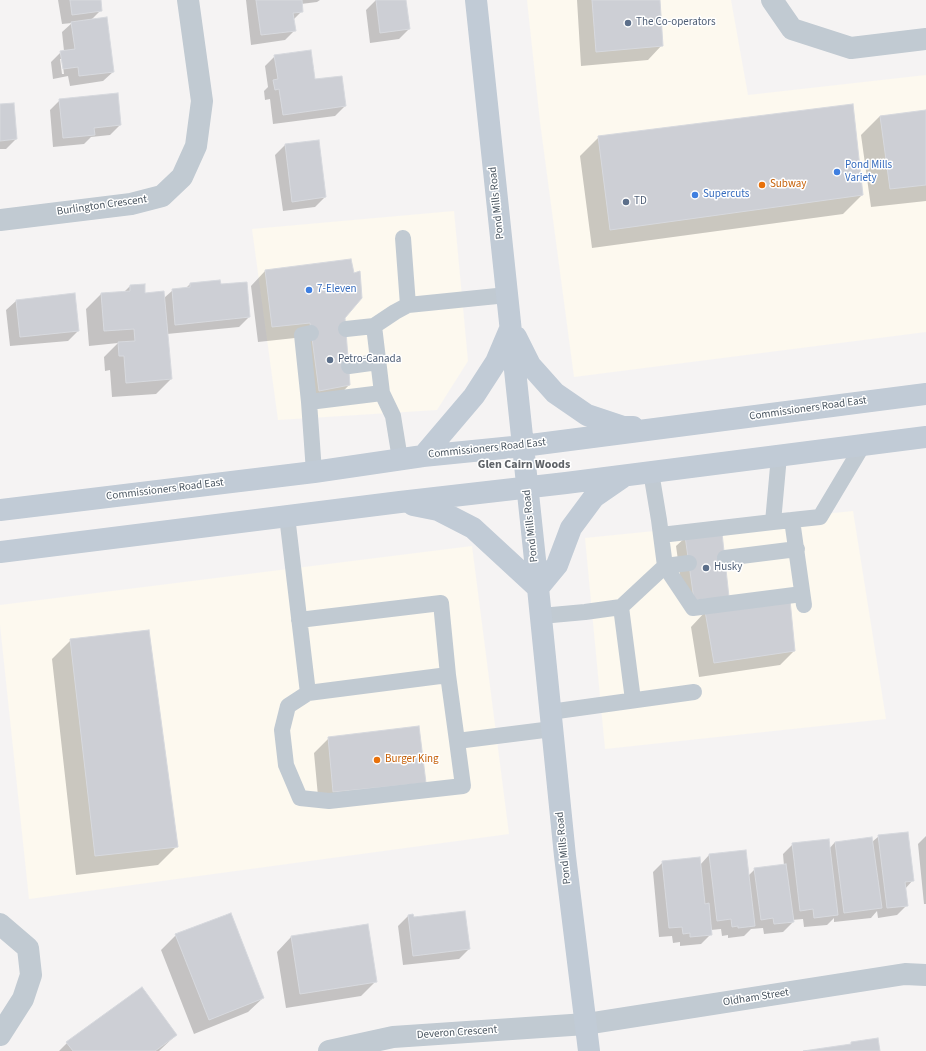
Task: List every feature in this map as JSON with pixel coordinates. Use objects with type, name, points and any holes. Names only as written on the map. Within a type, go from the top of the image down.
[{"type":"main road","name":"Pond Mills Road","points":[[476,0],[565,856],[589,1051]]},
{"type":"main road","points":[[510,328],[530,365],[555,394],[587,415],[623,427],[661,428]]},
{"type":"main road","points":[[423,456],[474,396],[496,362],[510,328]]},
{"type":"main road","name":"Commissioners Road East","points":[[0,510],[314,472],[423,456],[523,446],[926,394]]},
{"type":"main road","points":[[0,552],[926,438]]},
{"type":"main road","points":[[400,502],[438,510],[473,528],[538,588],[557,564],[571,528],[594,497],[626,475]]},
{"type":"street","name":"Burlington Crescent","points":[[0,220],[131,204],[162,196],[182,177],[196,146],[202,101],[188,0]]},
{"type":"street","points":[[772,0],[792,29],[851,48],[926,38]]},
{"type":"street","points":[[0,924],[28,948],[31,975],[23,999],[0,1035]]},
{"type":"street","name":"Oldham Street","points":[[586,1024],[905,974],[926,975]]},
{"type":"street","name":"Deveron Crescent","points":[[329,1051],[393,1037],[586,1024]]},
{"type":"lane","points":[[403,238],[408,304]]},
{"type":"lane","points":[[346,329],[374,326],[408,304],[507,295]]},
{"type":"lane","points":[[374,326],[382,393],[393,416],[400,459]]},
{"type":"lane","points":[[311,333],[302,334],[311,371],[309,402],[314,472]]},
{"type":"lane","points":[[349,366],[378,362]]},
{"type":"lane","points":[[309,402],[382,393]]},
{"type":"lane","points":[[661,535],[820,517],[863,446]]},
{"type":"lane","points":[[773,522],[779,456]]},
{"type":"lane","points":[[651,472],[665,566],[693,608],[803,600],[792,520]]},
{"type":"lane","points":[[287,516],[308,693]]},
{"type":"lane","points":[[725,558],[797,549]]},
{"type":"lane","points":[[541,616],[621,607],[665,566],[689,562]]},
{"type":"lane","points":[[299,620],[441,603],[448,675],[463,786],[329,802],[300,798],[286,765],[282,730],[288,706],[308,693],[448,675]]},
{"type":"lane","points":[[621,607],[633,700]]},
{"type":"lane","points":[[457,741],[551,721],[633,700],[694,692]]},
{"type":"shaded area","points":[[527,0],[731,0],[748,95],[926,75],[926,332],[574,377],[540,122]]},
{"type":"shaded area","points":[[454,211],[468,361],[437,410],[278,420],[252,229]]},
{"type":"shaded area","points":[[853,511],[886,719],[605,749],[585,538]]},
{"type":"shaded area","points":[[472,546],[509,834],[29,899],[0,625],[0,605]]},
{"type":"building","points":[[70,0],[101,0],[102,11],[72,15]]},
{"type":"building","points":[[256,0],[302,0],[303,12],[293,13],[296,31],[261,35]]},
{"type":"building","points":[[376,0],[406,0],[410,29],[380,33]]},
{"type":"building","name":"The Co-operators","points":[[592,0],[660,0],[663,46],[596,52]]},
{"type":"building","points":[[107,17],[114,72],[79,76],[78,67],[63,69],[60,51],[75,49],[71,22]]},
{"type":"building","points":[[311,50],[315,79],[342,76],[346,106],[283,115],[279,89],[275,90],[273,80],[278,79],[274,55]]},
{"type":"building","points":[[118,93],[121,125],[94,128],[95,135],[63,138],[59,99]]},
{"type":"building","points":[[14,103],[17,139],[0,141],[0,104]]},
{"type":"building","points":[[853,104],[863,195],[610,230],[598,136]]},
{"type":"building","points":[[926,110],[926,185],[890,189],[880,116]]},
{"type":"building","points":[[319,140],[326,197],[292,202],[285,144]]},
{"type":"building","points":[[351,259],[354,273],[360,271],[362,298],[345,318],[350,385],[319,391],[310,323],[272,327],[265,270]]},
{"type":"building","points":[[220,280],[221,284],[247,282],[250,317],[175,325],[172,289],[190,287],[190,283]]},
{"type":"building","points":[[145,284],[145,293],[164,291],[172,379],[126,383],[124,356],[119,356],[118,342],[135,341],[134,329],[104,331],[101,293],[130,291],[130,285]]},
{"type":"building","points":[[75,293],[79,331],[20,337],[16,300]]},
{"type":"building","points":[[722,533],[729,597],[694,600],[685,536]]},
{"type":"building","points":[[790,600],[795,651],[714,663],[705,611]]},
{"type":"building","points":[[149,630],[178,847],[95,856],[70,639]]},
{"type":"building","name":"Burger King","points":[[419,726],[426,783],[333,792],[328,737]]},
{"type":"building","points":[[908,832],[914,881],[905,882],[908,906],[887,908],[878,835]]},
{"type":"building","points":[[872,837],[882,908],[844,913],[835,842]]},
{"type":"building","points":[[829,839],[838,915],[814,918],[813,909],[800,911],[792,843]]},
{"type":"building","points":[[746,850],[755,926],[738,928],[738,926],[732,927],[731,919],[717,921],[709,854]]},
{"type":"building","points":[[700,857],[705,904],[709,903],[712,935],[690,937],[690,933],[683,934],[682,927],[669,928],[662,861]]},
{"type":"building","points":[[786,864],[794,922],[774,924],[773,918],[761,920],[754,868]]},
{"type":"building","points":[[465,911],[470,949],[413,956],[408,915],[413,914],[414,917]]},
{"type":"building","points":[[231,913],[264,998],[209,1020],[175,934]]},
{"type":"building","points":[[368,924],[377,982],[300,994],[291,936]]},
{"type":"building","points":[[142,987],[177,1035],[155,1051],[73,1051],[66,1042]]},
{"type":"building","points":[[878,1038],[880,1051],[803,1051],[851,1044],[851,1042]]},
{"type":"place","name":"The Co-operators","points":[[628,23]]},
{"type":"place","name":"Pond Mills Variety","points":[[837,172]]},
{"type":"place","name":"Subway","points":[[762,185]]},
{"type":"place","name":"Supercuts","points":[[695,195]]},
{"type":"place","name":"TD","points":[[626,202]]},
{"type":"place","name":"7-Eleven","points":[[309,290]]},
{"type":"place","name":"Petro-Canada","points":[[330,360]]},
{"type":"place","name":"Husky","points":[[706,568]]},
{"type":"place","name":"Burger King","points":[[377,760]]},
{"type":"district","name":"Glen Cairn Woods","points":[[524,465]]}]
